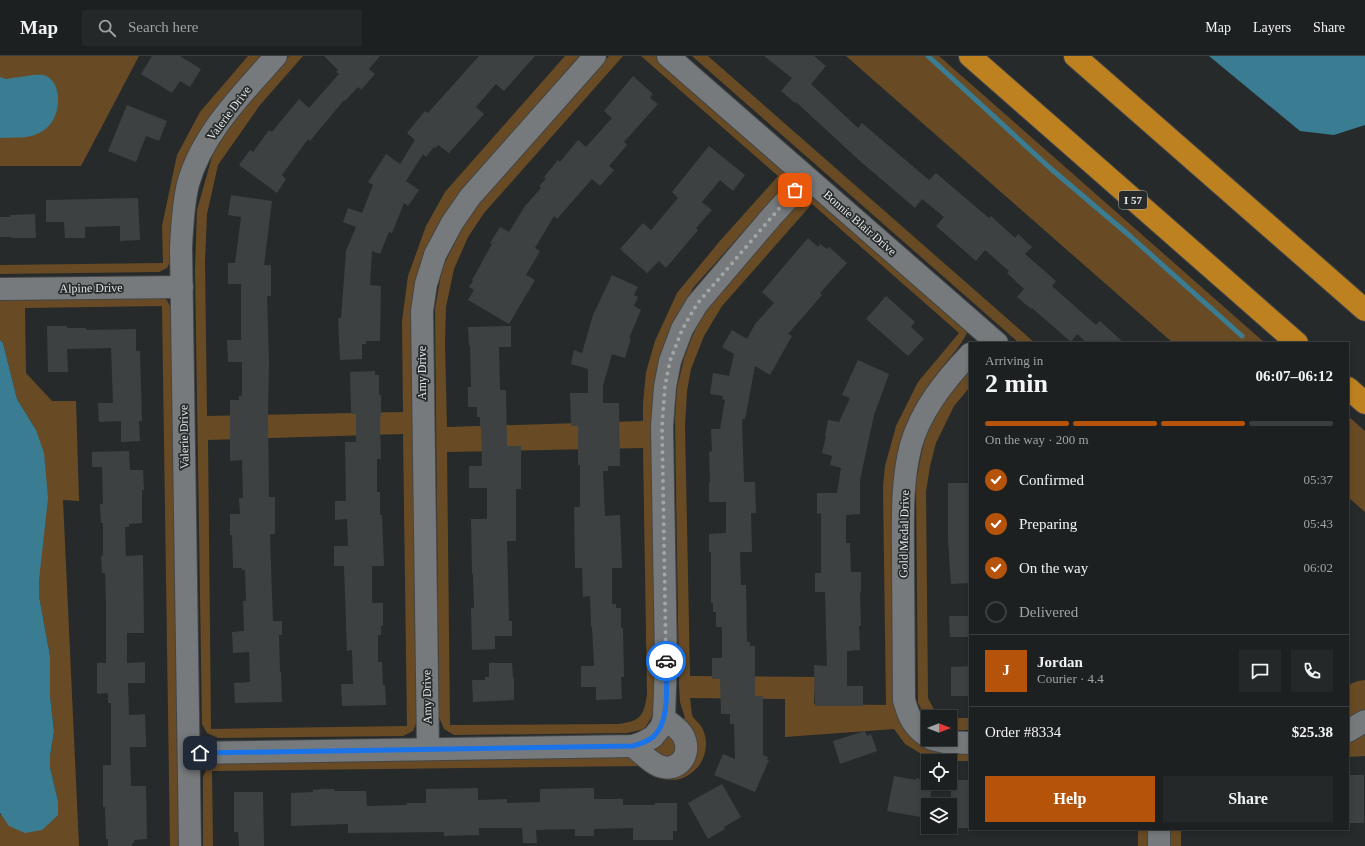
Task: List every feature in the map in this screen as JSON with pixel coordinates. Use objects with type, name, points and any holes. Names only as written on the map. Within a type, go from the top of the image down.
[{"type":"highway","name":"I 57","points":[[970,56],[1296,342]]},
{"type":"highway","points":[[1075,56],[1365,310]]},
{"type":"highway","points":[[1349,389],[1365,403]]},
{"type":"street","name":"Valerie Drive","points":[[190,846],[181,248],[183,211],[188,185],[197,159],[215,129],[276,56]]},
{"type":"street","name":"Amy Drive","points":[[428,749],[422,311],[426,284],[435,255],[452,223],[470,197],[595,56]]},
{"type":"street","name":"Bonnie Blair Drive","points":[[668,56],[988,340]]},
{"type":"street","points":[[189,753],[633,746],[653,737],[661,727],[664,718],[666,661],[662,426],[665,386],[670,361],[682,330],[697,304],[745,247],[807,178]]},
{"type":"street","name":"Alpine Drive","points":[[0,289],[182,287]]},
{"type":"street","name":"Gold Medal Drive","points":[[921,730],[910,718],[904,700],[902,517],[906,470],[912,444],[919,424],[934,396],[969,355]]},
{"type":"street","points":[[633,746],[657,765],[666,767],[674,767],[679,765],[683,760],[686,749],[685,739],[680,730],[664,718]]},
{"type":"street","points":[[1349,730],[1365,721]]},
{"type":"street","points":[[957,742],[969,743]]},
{"type":"street","points":[[1159,830],[1159,846]]},
{"type":"shaded area","points":[[0,56],[139,56],[81,166],[0,166]]},
{"type":"shaded area","points":[[248,56],[261,56],[223,99],[195,140],[173,256],[167,268],[159,272],[0,274],[0,265],[163,263],[162,226],[177,155],[200,112]]},
{"type":"shaded area","points":[[289,56],[303,56],[260,105],[218,165],[207,214],[205,262],[207,416],[403,412],[402,321],[408,276],[426,226],[445,192],[565,56],[579,56],[485,164],[442,217],[430,242],[419,716],[413,731],[403,736],[218,738],[207,733],[202,724],[195,269],[197,210],[213,153],[232,123]],"holes":[[[403,434],[407,726],[211,729],[208,440]]]},
{"type":"shaded area","points":[[609,56],[623,56],[484,213],[468,237],[454,269],[446,307],[445,344],[447,427],[643,421],[646,372],[655,341],[677,293],[719,242],[778,176],[641,56],[659,56],[782,165],[786,179],[781,189],[693,288],[661,354],[654,384],[653,412],[658,701],[651,718],[644,729],[627,733],[454,735],[444,729],[439,717],[435,309],[442,269],[463,226],[485,196]],"holes":[[[643,448],[647,694],[643,712],[636,719],[626,723],[450,725],[447,452]]]},
{"type":"shaded area","points":[[692,56],[708,56],[1034,342],[1018,342]]},
{"type":"shaded area","points":[[846,56],[939,56],[1264,342],[1172,342]]},
{"type":"shaded area","points":[[808,196],[815,196],[961,320],[967,333],[926,389],[905,433],[898,713],[921,725],[921,746],[957,746],[957,743],[969,749],[969,761],[957,761],[957,754],[921,754],[905,744],[894,729],[785,737],[785,699],[690,698],[693,717],[704,731],[706,747],[698,767],[690,774],[680,779],[669,780],[659,778],[641,766],[212,771],[213,846],[203,846],[203,777],[207,768],[216,762],[632,754],[685,718],[680,702],[679,686],[675,418],[677,388],[684,359],[692,337],[704,312],[799,199]],"holes":[[[812,204],[959,333],[918,382],[896,426],[885,466],[883,487],[886,705],[814,704],[815,677],[690,676],[685,426],[687,391],[691,369],[704,336],[722,306]]]},
{"type":"shaded area","points":[[158,295],[167,300],[172,311],[181,846],[170,846],[162,306],[25,308],[26,373],[52,401],[76,401],[79,501],[63,500],[79,846],[0,846],[0,815],[58,801],[50,767],[50,756],[54,731],[50,696],[50,656],[39,596],[36,430],[17,399],[3,343],[0,340],[0,297]]},
{"type":"shaded area","points":[[969,371],[969,388],[954,406],[936,443],[930,466],[926,492],[928,698],[935,710],[922,710],[918,703],[916,483],[924,442],[933,420],[945,400]]},
{"type":"shaded area","points":[[1349,417],[1365,431],[1365,512],[1349,498]]},
{"type":"shaded area","points":[[1365,680],[1365,756],[1349,757],[1349,685]]},
{"type":"shaded area","points":[[957,718],[969,718],[969,730],[957,730]]},
{"type":"shaded area","points":[[1138,830],[1149,830],[1149,846],[1138,846]]},
{"type":"shaded area","points":[[1170,830],[1181,830],[1181,846],[1170,846]]},
{"type":"water","points":[[1209,56],[1365,56],[1365,125],[1334,135],[1300,131]]},
{"type":"water","points":[[33,75],[46,76],[55,86],[58,104],[53,120],[50,125],[40,133],[33,136],[0,138],[0,77],[6,79]]},
{"type":"water","points":[[0,340],[3,343],[17,399],[36,430],[44,453],[48,498],[39,580],[39,596],[50,656],[50,696],[54,731],[50,756],[50,767],[58,801],[58,815],[42,830],[25,833],[9,826],[0,813]]},
{"type":"building","points":[[152,56],[180,56],[201,69],[190,87],[180,81],[172,93],[141,74]]},
{"type":"building","points":[[324,56],[380,56],[369,69],[375,74],[361,90],[358,87],[345,101],[344,100],[310,141],[308,139],[282,175],[286,179],[277,193],[239,165],[250,150],[253,152],[269,130],[272,132],[299,99],[309,108],[339,74],[336,72],[338,70]]},
{"type":"building","points":[[479,56],[535,56],[504,91],[496,84],[476,107],[484,114],[449,153],[438,145],[436,148],[434,147],[426,157],[423,154],[406,181],[419,190],[408,206],[404,203],[392,233],[389,232],[380,254],[372,251],[370,285],[381,286],[380,341],[366,341],[366,344],[362,344],[362,359],[340,360],[338,318],[341,318],[346,251],[356,227],[343,222],[348,208],[362,213],[373,185],[368,182],[386,154],[400,164],[415,140],[407,133],[425,111],[428,113]]},
{"type":"building","points":[[764,56],[814,56],[826,66],[811,84],[858,128],[862,123],[929,180],[936,173],[989,218],[991,216],[1015,238],[1018,234],[1032,247],[1025,254],[1056,281],[1052,286],[1096,325],[1100,321],[1123,342],[1086,342],[1077,334],[1071,342],[1017,297],[1024,289],[1007,273],[1009,271],[985,250],[976,261],[936,226],[944,217],[922,199],[915,208],[861,162],[796,102],[795,103],[781,91],[792,78]]},
{"type":"building","points":[[633,76],[653,94],[650,98],[658,104],[624,142],[627,145],[609,166],[614,170],[600,186],[592,179],[557,219],[554,216],[535,248],[540,251],[526,275],[535,280],[509,324],[468,300],[474,290],[469,287],[473,281],[472,280],[492,244],[490,243],[500,227],[509,232],[525,206],[541,188],[539,186],[546,179],[544,177],[558,160],[560,162],[578,140],[586,147],[612,118],[604,111]]},
{"type":"building","points":[[127,105],[167,121],[159,141],[146,136],[136,162],[108,151]]},
{"type":"building","points":[[709,146],[745,175],[733,191],[720,180],[702,202],[712,210],[696,228],[698,230],[666,268],[659,261],[647,273],[620,249],[643,223],[651,230],[678,198],[672,192]]},
{"type":"building","points":[[231,195],[272,201],[264,265],[271,265],[271,296],[267,296],[269,361],[269,497],[275,497],[275,534],[270,534],[272,595],[273,621],[282,621],[282,635],[279,635],[282,702],[235,703],[234,683],[250,682],[249,652],[233,653],[232,632],[244,631],[243,601],[246,601],[245,570],[242,570],[242,568],[233,568],[232,535],[230,535],[230,514],[240,514],[239,498],[243,498],[242,460],[230,461],[230,400],[239,400],[239,396],[242,396],[242,362],[228,362],[227,340],[241,340],[241,284],[228,284],[228,263],[235,263],[241,217],[228,215]]},
{"type":"building","points":[[138,198],[140,240],[120,241],[120,226],[85,227],[85,238],[65,238],[64,222],[46,222],[46,200]]},
{"type":"building","points":[[35,214],[36,238],[0,237],[0,217]]},
{"type":"building","points":[[808,238],[818,247],[820,244],[827,249],[829,247],[847,263],[820,293],[822,295],[788,334],[792,336],[770,375],[755,366],[745,419],[742,419],[744,482],[755,482],[756,513],[751,513],[752,552],[740,552],[741,585],[746,585],[747,642],[750,642],[750,646],[755,646],[755,696],[763,696],[763,755],[768,757],[767,760],[769,760],[755,792],[714,775],[723,754],[735,759],[734,724],[730,724],[730,714],[721,714],[720,679],[712,679],[712,658],[722,658],[722,627],[716,627],[716,612],[713,612],[713,603],[711,603],[711,552],[709,552],[709,534],[726,533],[726,502],[709,502],[709,452],[712,451],[711,429],[720,429],[725,400],[722,399],[723,396],[710,394],[713,373],[729,376],[734,354],[722,347],[732,330],[747,339],[755,324],[774,303],[762,292]]},
{"type":"building","points":[[612,275],[638,287],[634,295],[638,297],[634,306],[641,310],[629,338],[631,338],[625,358],[612,354],[603,386],[603,403],[619,403],[620,466],[608,466],[608,471],[603,471],[605,516],[620,515],[622,568],[612,568],[612,604],[616,604],[616,608],[621,608],[624,677],[621,677],[622,699],[596,700],[596,687],[581,687],[581,666],[594,666],[590,596],[583,597],[582,568],[575,568],[574,507],[580,507],[580,465],[578,465],[578,426],[571,426],[570,393],[588,393],[588,369],[571,364],[574,350],[582,353],[593,315]]},
{"type":"building","points":[[886,296],[915,322],[911,327],[924,339],[908,356],[866,319]]},
{"type":"building","points":[[47,326],[67,326],[67,328],[86,328],[86,330],[136,329],[136,351],[140,351],[142,421],[139,421],[140,441],[121,442],[121,421],[99,422],[98,403],[113,403],[111,348],[67,349],[68,372],[48,372]]},
{"type":"building","points":[[511,326],[511,347],[499,347],[500,390],[506,390],[507,446],[521,446],[521,489],[516,489],[516,541],[507,541],[509,621],[512,621],[512,636],[495,636],[495,649],[472,650],[471,608],[474,608],[471,519],[487,519],[487,488],[469,488],[469,466],[482,466],[480,417],[477,417],[477,407],[468,407],[468,387],[471,387],[468,327]]},
{"type":"building","points":[[858,360],[889,374],[874,415],[860,480],[860,514],[846,515],[846,543],[850,543],[851,572],[861,572],[861,626],[859,626],[860,650],[847,651],[847,686],[863,686],[863,706],[815,706],[814,665],[827,666],[825,592],[815,592],[815,573],[821,573],[821,513],[817,514],[817,493],[837,493],[841,468],[830,465],[832,456],[822,453],[828,420],[839,422],[850,398],[842,395]]},
{"type":"building","points":[[375,371],[375,375],[379,375],[379,395],[381,395],[381,459],[377,459],[377,492],[380,492],[380,515],[382,515],[384,566],[372,566],[372,603],[383,603],[383,626],[381,626],[381,635],[378,635],[378,662],[382,662],[386,705],[342,706],[341,684],[353,684],[352,650],[347,651],[344,566],[334,566],[334,546],[348,546],[347,519],[335,520],[335,501],[346,501],[345,442],[356,442],[356,414],[351,414],[350,372]]},
{"type":"building","points":[[129,451],[130,470],[143,470],[144,490],[142,490],[142,523],[129,524],[129,527],[125,527],[126,556],[143,555],[144,633],[127,633],[127,663],[145,662],[145,683],[128,683],[129,715],[145,714],[146,739],[146,747],[130,747],[131,786],[146,786],[147,839],[134,840],[132,846],[108,846],[108,839],[106,839],[105,807],[103,807],[103,765],[111,765],[111,703],[108,703],[108,693],[97,694],[97,663],[106,663],[105,573],[102,573],[101,556],[103,556],[103,523],[101,523],[100,504],[103,504],[102,467],[92,467],[92,452]]},
{"type":"building","points":[[948,483],[969,483],[969,583],[951,584],[948,539]]},
{"type":"building","points":[[949,616],[969,616],[969,637],[950,637]]},
{"type":"building","points":[[489,663],[512,663],[514,700],[473,702],[472,680],[485,680],[485,677],[489,677]]},
{"type":"building","points":[[969,666],[969,696],[951,696],[951,667]]},
{"type":"building","points":[[865,731],[867,736],[871,734],[877,751],[840,764],[833,741]]},
{"type":"building","points":[[1349,775],[1364,775],[1364,823],[1349,823]]},
{"type":"building","points":[[894,776],[916,780],[916,778],[921,779],[921,790],[932,790],[930,798],[921,798],[921,817],[887,811]]},
{"type":"building","points":[[957,780],[969,780],[969,828],[957,828],[957,798],[951,798],[951,790],[957,790]]},
{"type":"building","points":[[722,784],[741,817],[708,839],[688,803]]},
{"type":"building","points":[[478,788],[478,800],[507,799],[507,803],[540,802],[540,789],[594,788],[594,799],[623,799],[623,805],[677,803],[677,831],[673,831],[673,840],[633,840],[633,828],[594,829],[594,836],[575,836],[575,829],[536,830],[537,843],[523,843],[522,828],[479,828],[479,835],[444,836],[444,832],[348,833],[348,824],[291,826],[291,793],[313,792],[313,790],[322,789],[334,789],[334,791],[366,791],[367,806],[407,805],[407,803],[426,803],[426,789]]},
{"type":"building","points":[[234,792],[263,792],[264,846],[239,846],[238,832],[234,832]]},
{"type":"waterway","points":[[928,56],[1050,168],[1130,236],[1242,336]]},
{"type":"way so far","points":[[666,661],[662,414],[665,386],[670,361],[682,330],[697,304],[716,280],[795,190]]},
{"type":"route","points":[[200,753],[633,746],[653,737],[661,727],[665,708],[666,661]]}]
